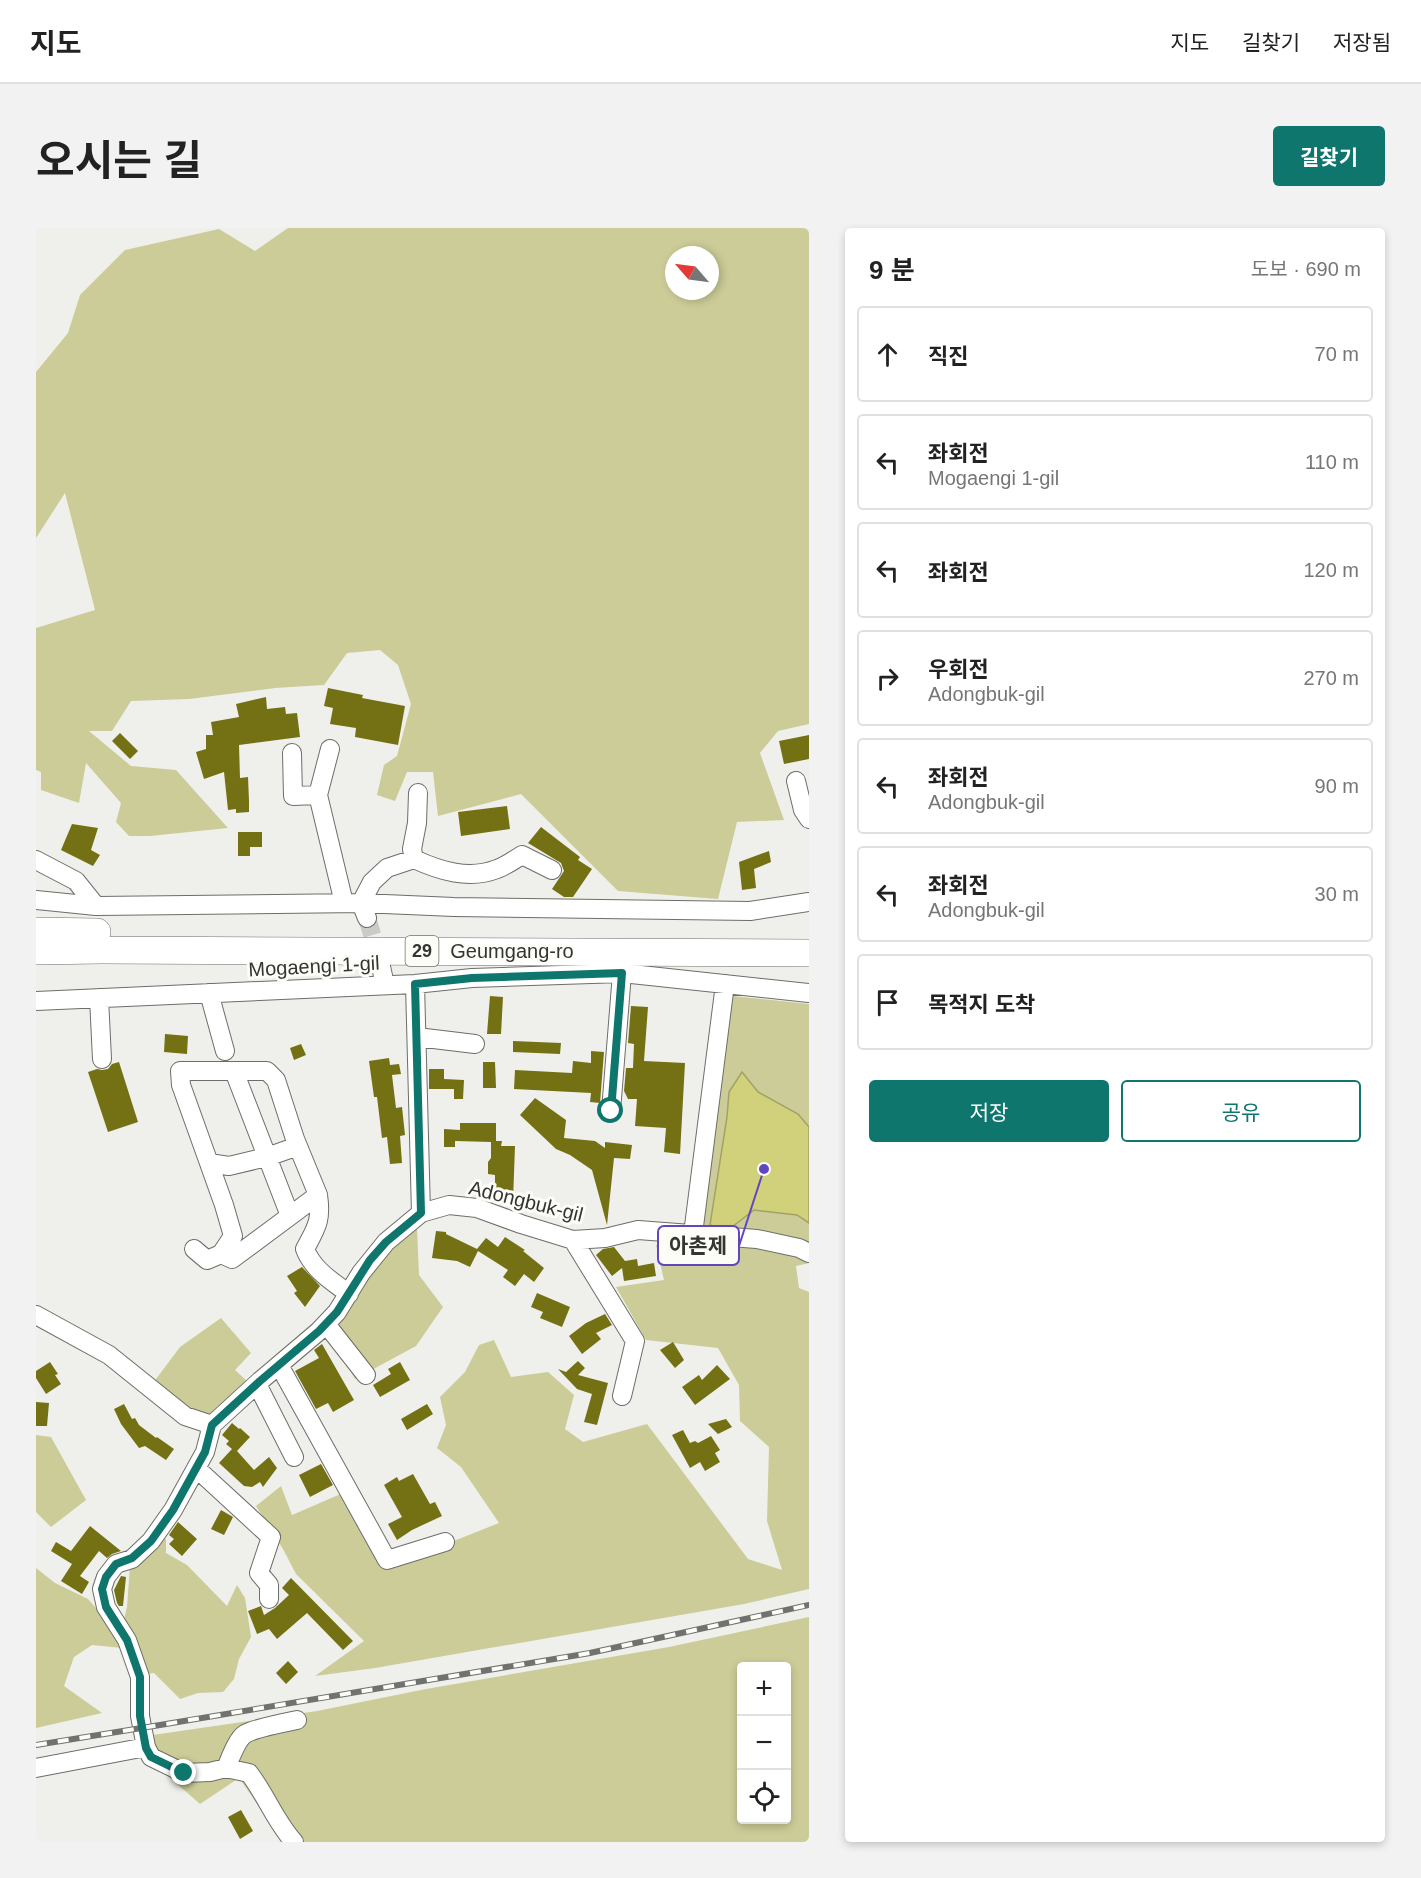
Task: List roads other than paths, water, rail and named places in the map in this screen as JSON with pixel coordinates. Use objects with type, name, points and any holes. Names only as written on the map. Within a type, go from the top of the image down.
[{"type":"highway","name":"Geumgang-ro","points":[[36,932],[808,949]]},
{"type":"highway","name":"Geumgang-ro","points":[[36,951],[808,949]]},
{"type":"highway","points":[[36,959],[82,957],[100,950]]},
{"type":"street","points":[[330,749],[318,795],[357,908]]},
{"type":"street","points":[[292,753],[293,796],[318,795]]},
{"type":"street","points":[[796,781],[803,810],[809,819]]},
{"type":"street","points":[[414,859],[412,849],[417,823],[418,792]]},
{"type":"street","points":[[357,908],[372,882],[387,868],[414,859],[434,869],[454,873],[480,874],[500,869],[522,855],[552,870]]},
{"type":"street","points":[[36,860],[76,881],[96,906]]},
{"type":"street","points":[[36,900],[96,906],[750,911],[809,902]]},
{"type":"street","points":[[380,962],[385,985]]},
{"type":"street","points":[[611,1111],[622,973]]},
{"type":"street","name":"Mogaengi 1-gil","points":[[36,1001],[415,984],[472,978],[622,973],[809,993]]},
{"type":"street","points":[[415,984],[421,1213]]},
{"type":"street","points":[[693,1234],[725,984]]},
{"type":"street","points":[[209,993],[225,1051]]},
{"type":"street","points":[[99,998],[102,1059]]},
{"type":"street","points":[[417,1037],[476,1044]]},
{"type":"street","points":[[194,1249],[207,1260],[221,1254],[233,1236],[181,1085],[180,1071],[267,1071],[276,1080],[318,1196],[321,1214],[305,1250],[310,1261],[319,1271],[349,1294]]},
{"type":"street","points":[[234,1071],[290,1216]]},
{"type":"street","points":[[209,1163],[229,1166],[267,1157],[298,1146]]},
{"type":"street","points":[[221,1254],[232,1259],[318,1196]]},
{"type":"street","name":"Adongbuk-gil","points":[[212,1425],[326,1324],[337,1312],[370,1260],[386,1242],[421,1213],[449,1205],[477,1208],[573,1240],[605,1238],[638,1230],[757,1239],[799,1248],[809,1253]]},
{"type":"street","points":[[573,1240],[635,1341],[622,1396]]},
{"type":"street","points":[[36,1315],[109,1355],[185,1416],[212,1425],[205,1452],[173,1510],[151,1541],[132,1558],[116,1564],[106,1577],[102,1589],[106,1607],[127,1640],[140,1677],[140,1716],[146,1748],[151,1757],[184,1773],[210,1772],[226,1768],[249,1773],[284,1831],[294,1842]]},
{"type":"street","points":[[326,1324],[366,1375]]},
{"type":"street","points":[[279,1365],[387,1560],[445,1542]]},
{"type":"street","points":[[257,1384],[294,1457]]},
{"type":"street","points":[[196,1468],[271,1537],[259,1572],[269,1585],[269,1599]]},
{"type":"street","points":[[226,1768],[244,1734],[297,1720]]},
{"type":"street","points":[[36,1768],[146,1748]]},
{"type":"tunnel","points":[[367,918],[380,960]]},
{"type":"railway","points":[[36,1745],[590,1653],[809,1605]]},
{"type":"place","name":"아촌제","points":[[764,1169]]}]
